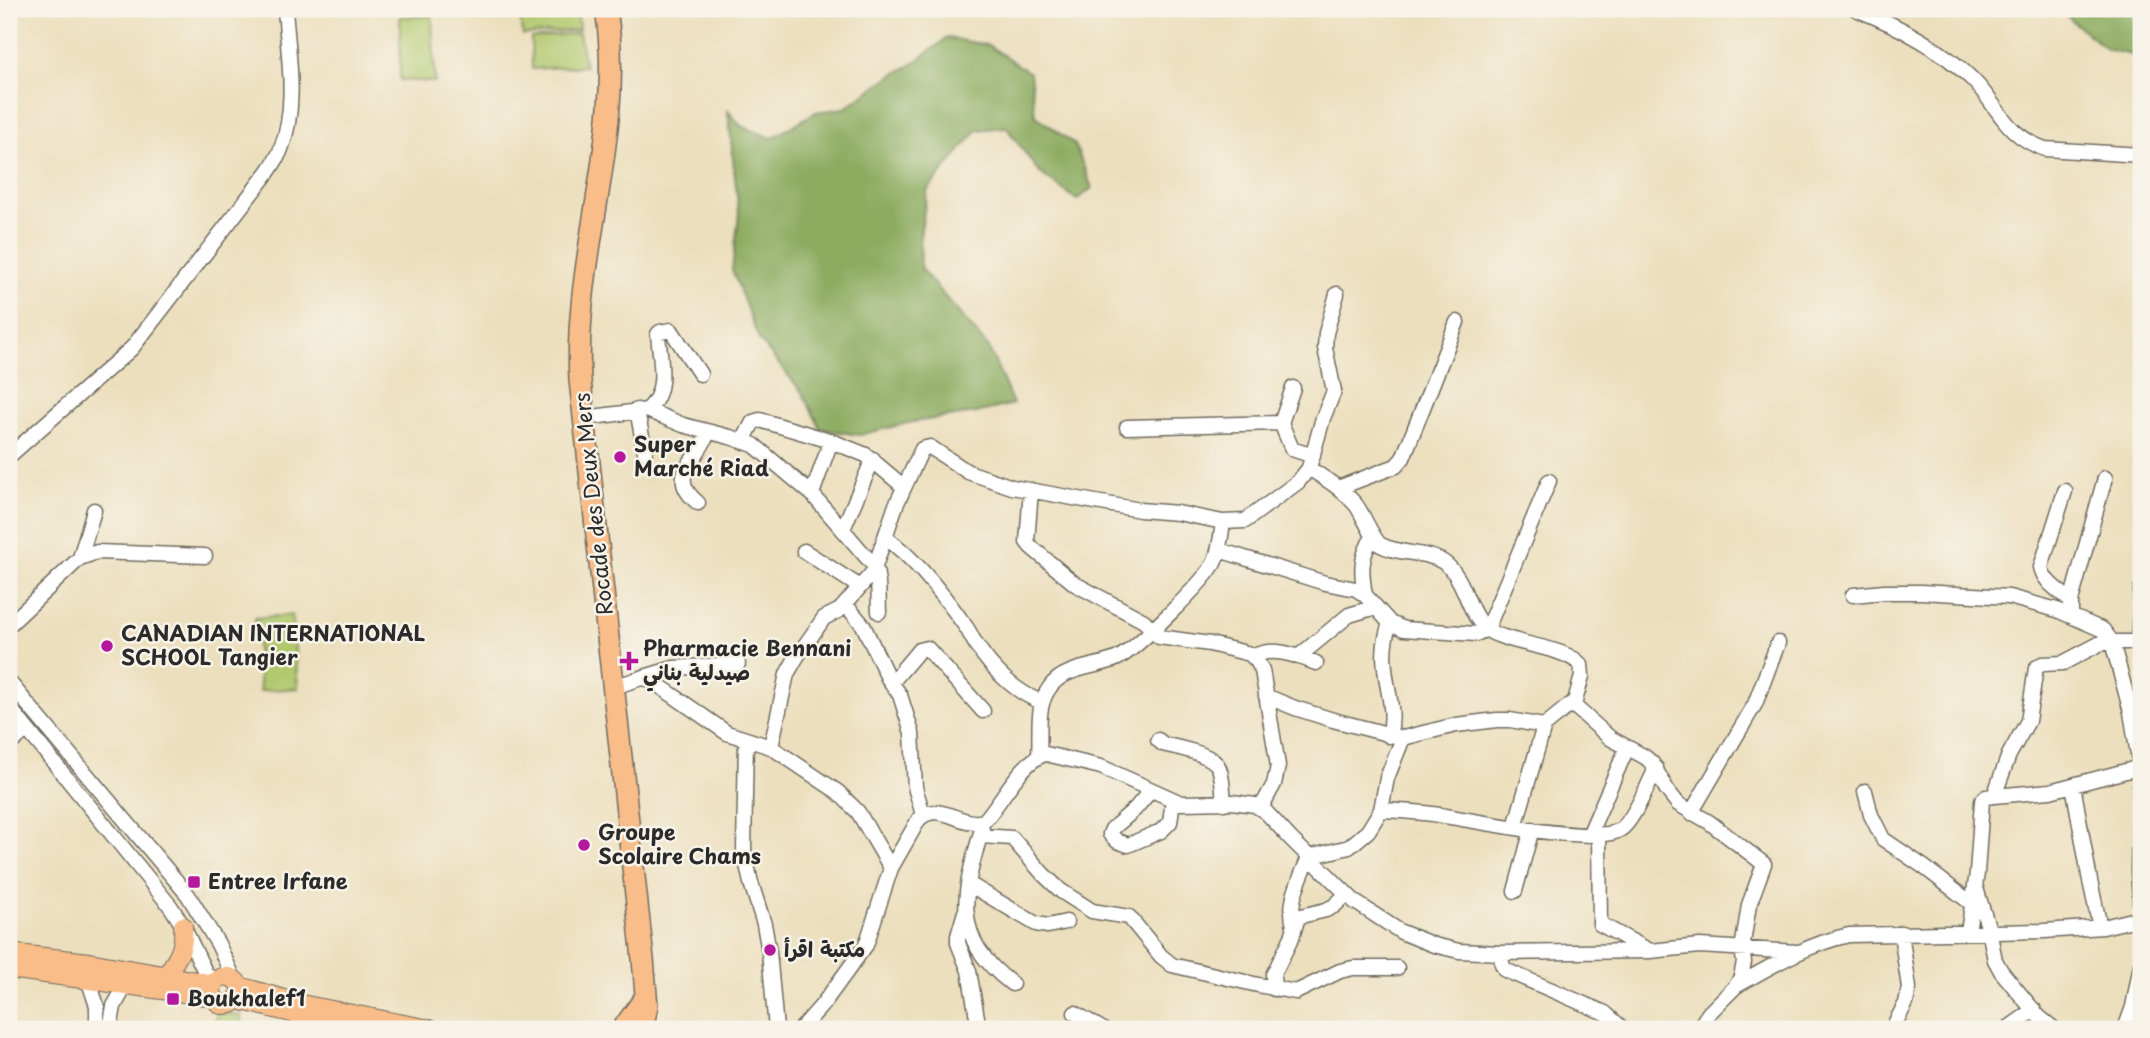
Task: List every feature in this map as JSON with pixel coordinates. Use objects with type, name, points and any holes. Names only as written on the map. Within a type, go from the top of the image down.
[{"type":"highway","name":"Rocade des Deux Mers","points":[[606,9],[611,53],[610,101],[580,317],[579,358],[646,1001],[642,1029]]},
{"type":"highway","name":"Rocade des Deux Mers","points":[[635,1029],[646,1001]]},
{"type":"highway","points":[[622,1029],[646,1001]]},
{"type":"highway","points":[[646,1001],[652,1029]]},
{"type":"main road","points":[[166,975],[182,952],[185,941],[183,926]]},
{"type":"main road","points":[[9,953],[89,962],[166,975],[214,987]]},
{"type":"main road","points":[[9,969],[126,985],[214,987],[223,977],[237,988],[358,1029]]},
{"type":"main road","points":[[214,987],[218,1003],[225,1005],[232,1004],[237,988]]},
{"type":"main road","points":[[237,988],[430,1029]]},
{"type":"street","points":[[9,456],[132,348],[268,172],[281,150],[289,112],[285,9]]},
{"type":"street","points":[[1856,9],[1908,33],[1943,55],[1973,81],[2011,130],[2031,144],[2045,149],[2141,155]]},
{"type":"street","points":[[771,747],[787,674],[792,664],[824,618],[840,610],[875,567],[919,452],[927,447],[933,449],[956,466],[1012,487],[1223,522],[1251,518],[1298,482],[1311,462],[1323,418],[1334,391],[1325,348],[1326,333],[1338,294]]},
{"type":"street","points":[[1338,488],[1396,466],[1403,458],[1457,322]]},
{"type":"street","points":[[585,418],[642,410],[655,403],[660,393],[660,332],[671,330],[700,374]]},
{"type":"street","points":[[1293,388],[1281,423],[1292,449],[1311,462],[1355,504],[1377,542],[1447,565],[1457,578],[1475,614],[1487,629],[1510,639],[1570,656],[1583,668],[1575,701],[1544,726],[1515,827]]},
{"type":"street","points":[[642,410],[754,445],[812,494],[875,567],[880,581],[879,612]]},
{"type":"street","points":[[642,410],[645,452]]},
{"type":"street","points":[[743,441],[753,422],[760,420],[866,454],[904,487]]},
{"type":"street","points":[[1127,427],[1281,423]]},
{"type":"street","points":[[698,503],[689,495],[683,482],[684,472],[705,442],[708,432]]},
{"type":"street","points":[[812,494],[831,441]]},
{"type":"street","points":[[843,529],[873,459]]},
{"type":"street","points":[[2071,608],[2105,478]]},
{"type":"street","points":[[1219,550],[1325,583],[1356,589],[1365,595],[1390,624],[1404,629],[1476,634],[1487,629],[1549,481]]},
{"type":"street","points":[[1031,490],[1026,538],[1031,547],[1075,584],[1144,621],[1158,637],[1221,646],[1253,657],[1262,670],[1278,766],[1274,784],[1261,808]]},
{"type":"street","points":[[1698,1029],[1715,1006],[1736,986],[1797,952],[1826,940],[1849,935],[1989,930],[2043,931],[2100,927],[2141,916],[2138,872],[2141,767],[2131,712],[2112,642],[2103,630],[2071,608],[2042,574],[2041,567],[2065,491]]},
{"type":"street","points":[[80,558],[94,510]]},
{"type":"street","points":[[1039,755],[1042,702],[1050,686],[1060,678],[1119,658],[1153,629],[1209,572],[1219,550],[1223,522]]},
{"type":"street","points":[[1365,595],[1362,559],[1373,537]]},
{"type":"street","points":[[886,538],[897,546],[943,596],[968,629],[978,648],[1008,682],[1042,702]]},
{"type":"street","points":[[804,551],[860,587]]},
{"type":"street","points":[[9,625],[80,558],[96,552],[205,556]]},
{"type":"street","points":[[1994,796],[2009,755],[2028,721],[2036,668],[2042,664],[2063,663],[2099,645],[2140,642],[2141,589]]},
{"type":"street","points":[[1853,595],[1921,592],[2009,597],[2057,610],[2071,608]]},
{"type":"street","points":[[845,604],[863,625],[888,677],[900,695],[912,733],[915,787],[923,815]]},
{"type":"street","points":[[1298,657],[1349,615],[1376,607]]},
{"type":"street","points":[[1309,857],[1349,847],[1363,837],[1381,810],[1396,737],[1384,668],[1386,636],[1390,624]]},
{"type":"street","points":[[1691,813],[1755,704],[1778,643]]},
{"type":"street","points":[[892,682],[919,650],[927,648],[983,711]]},
{"type":"street","points":[[1253,657],[1270,652],[1316,663]]},
{"type":"street","points":[[614,687],[674,668],[738,664]]},
{"type":"street","points":[[641,678],[658,684],[720,729],[746,741],[771,747],[824,781],[850,802],[891,868]]},
{"type":"street","points":[[9,682],[188,895],[218,944],[237,988]]},
{"type":"street","points":[[1266,696],[1311,714],[1396,737],[1497,720],[1544,726]]},
{"type":"street","points":[[1572,704],[1610,738],[1645,757],[1656,768],[1673,799],[1691,813],[1709,821],[1764,864],[1749,905],[1742,948],[1743,971],[1736,986]]},
{"type":"street","points":[[9,707],[153,884],[183,926],[214,987]]},
{"type":"street","points":[[9,745],[26,730]]},
{"type":"street","points":[[1158,740],[1163,744],[1210,758],[1217,764],[1224,803]]},
{"type":"street","points":[[746,741],[744,851],[764,924],[776,1029]]},
{"type":"street","points":[[1627,748],[1594,835],[1600,925],[1650,951]]},
{"type":"street","points":[[979,1029],[969,971],[958,943],[969,884],[984,821],[1021,773],[1039,755],[1050,754],[1101,767],[1173,800],[1188,804],[1245,803],[1261,808],[1355,902],[1390,926],[1420,941],[1460,951],[1501,953],[1650,951],[1700,946],[1797,952]]},
{"type":"street","points":[[1968,932],[1982,801],[1986,797],[2050,791],[2141,767]]},
{"type":"street","points":[[1381,810],[1594,835],[1619,831],[1628,823],[1656,768]]},
{"type":"street","points":[[2073,786],[2100,927]]},
{"type":"street","points":[[1151,790],[1135,809],[1112,829],[1110,834],[1117,841],[1128,845],[1161,831],[1170,822],[1173,800]]},
{"type":"street","points":[[1864,791],[1871,815],[1883,839],[1971,903]]},
{"type":"street","points":[[801,1029],[866,945],[891,868],[923,815],[932,812],[944,813],[973,822],[984,821]]},
{"type":"street","points":[[1515,891],[1532,829]]},
{"type":"street","points":[[980,836],[1012,838],[1042,874],[1061,891],[1091,911],[1129,917],[1161,956],[1172,965],[1296,992],[1339,971],[1353,968],[1397,968]]},
{"type":"street","points":[[1294,926],[1290,913],[1293,897],[1309,857]]},
{"type":"street","points":[[969,884],[1036,924],[1048,926],[1066,922]]},
{"type":"street","points":[[1975,884],[1995,960],[2043,1021],[2054,1029]]},
{"type":"street","points":[[1274,989],[1272,975],[1301,916],[1326,910],[1347,894]]},
{"type":"street","points":[[965,912],[980,953],[998,974],[1012,984]]},
{"type":"street","points":[[1892,1029],[1906,1003],[1909,988],[1901,933]]},
{"type":"street","points":[[1501,953],[1505,970],[1605,1013],[1623,1029]]},
{"type":"street","points":[[2125,1029],[2133,1007],[2141,964]]},
{"type":"street","points":[[88,979],[97,1006],[97,1029]]},
{"type":"street","points":[[110,1029],[114,1006],[126,985]]},
{"type":"street","points":[[2007,1029],[2034,1010]]},
{"type":"street","points":[[1075,1013],[1101,1029]]},
{"type":"green space","points":[[518,9],[577,9],[579,30],[523,35]]},
{"type":"green space","points":[[2058,9],[2141,9],[2141,57],[2106,49]]},
{"type":"green space","points":[[432,16],[435,82],[400,80],[400,17]]},
{"type":"green space","points":[[579,33],[585,66],[532,69],[531,38]]},
{"type":"green space","points":[[947,38],[988,45],[1030,73],[1035,115],[1075,145],[1092,188],[1077,200],[1039,172],[1006,127],[977,130],[927,191],[920,236],[921,269],[989,348],[1013,404],[976,413],[912,422],[859,435],[821,429],[802,392],[759,340],[732,270],[739,215],[728,111],[741,126],[772,138],[816,112],[845,108]]},
{"type":"green space","points":[[292,615],[298,688],[260,691],[255,618]]},
{"type":"green space","points":[[218,1013],[241,1015],[242,1029],[212,1029]]},
{"type":"place","name":"Super Marché Riad","points":[[620,457]]},
{"type":"place","name":"CANADIAN INTERNATIONAL SCHOOL Tangier","points":[[107,646]]},
{"type":"place","name":"Pharmacie Bennani صيدلية بناني","points":[[629,661]]},
{"type":"place","name":"Groupe Scolaire Chams","points":[[584,845]]},
{"type":"place","name":"Entree Irfane","points":[[194,882]]},
{"type":"place","name":"مكتبة اقرأ","points":[[770,950]]},
{"type":"place","name":"Boukhalef1","points":[[173,999]]}]
